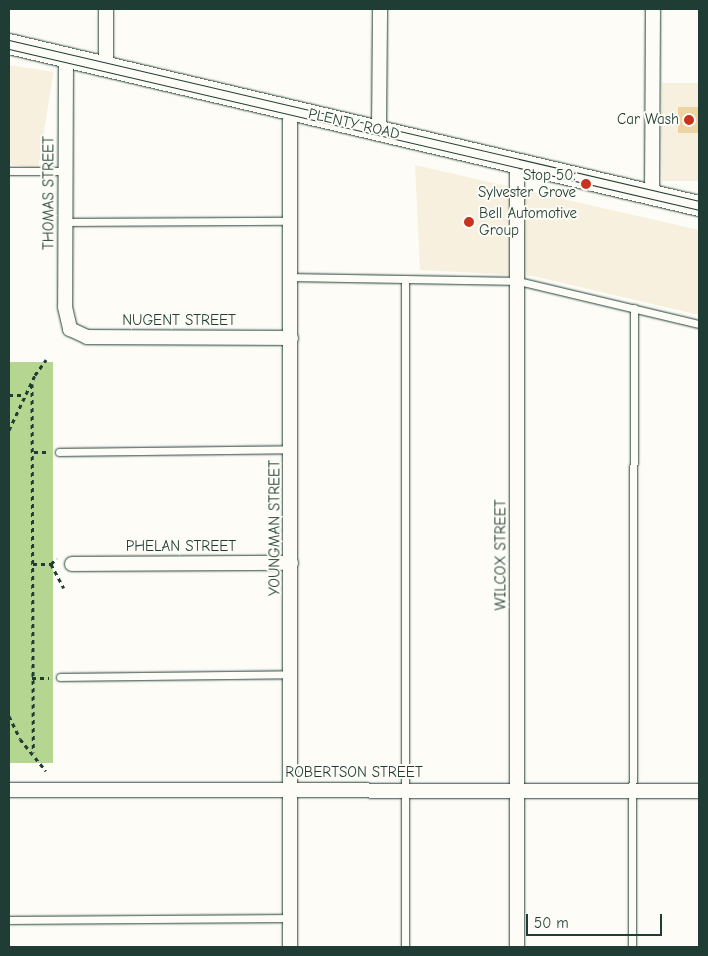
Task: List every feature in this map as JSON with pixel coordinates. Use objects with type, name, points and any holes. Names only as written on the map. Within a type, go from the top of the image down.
[{"type":"main road","name":"PLENTY ROAD","points":[[9,44],[699,206]]},
{"type":"street","points":[[106,9],[106,66]]},
{"type":"street","points":[[379,130],[380,9]]},
{"type":"street","points":[[652,194],[653,9]]},
{"type":"street","name":"THOMAS STREET","points":[[66,56],[66,307],[70,329]]},
{"type":"street","name":"YOUNGMAN STREET","points":[[290,109],[290,947]]},
{"type":"street","name":"WILCOX STREET","points":[[517,163],[517,947]]},
{"type":"street","name":"NUGENT STREET","points":[[70,329],[87,337],[291,338]]},
{"type":"street","name":"PHELAN STREET","points":[[72,564],[291,563]]},
{"type":"street","name":"ROBERTSON STREET","points":[[9,790],[405,788],[517,791],[699,791]]},
{"type":"lane","points":[[9,171],[66,171]]},
{"type":"lane","points":[[66,222],[291,222]]},
{"type":"lane","points":[[291,277],[518,281],[699,324]]},
{"type":"lane","points":[[405,278],[405,947]]},
{"type":"lane","points":[[632,947],[634,308]]},
{"type":"lane","points":[[59,452],[291,449]]},
{"type":"lane","points":[[60,677],[291,674]]},
{"type":"lane","points":[[9,920],[290,918]]},
{"type":"path","points":[[33,752],[32,384],[35,374],[46,360]]},
{"type":"path","points":[[9,430],[24,395],[32,384]]},
{"type":"path","points":[[9,395],[24,395]]},
{"type":"path","points":[[33,564],[51,564],[64,588]]},
{"type":"path","points":[[9,716],[20,739],[33,752],[46,771]]},
{"type":"shaded area","points":[[9,65],[53,72],[38,169],[9,164]]},
{"type":"shaded area","points":[[662,83],[699,83],[699,181],[662,181]]},
{"type":"shaded area","points":[[415,165],[699,230],[699,315],[533,276],[420,270]]},
{"type":"green space","points":[[9,362],[53,362],[53,763],[9,763]]},
{"type":"building","name":"Car Wash","points":[[678,107],[699,107],[699,133],[678,133]]},
{"type":"tram line","points":[[9,40],[699,201]]},
{"type":"tram line","points":[[9,49],[699,210]]},
{"type":"place","name":"Car Wash","points":[[689,120]]},
{"type":"place","name":"Stop 50: Sylvester Grove","points":[[586,184]]},
{"type":"place","name":"Bell Automotive Group","points":[[469,222]]}]
